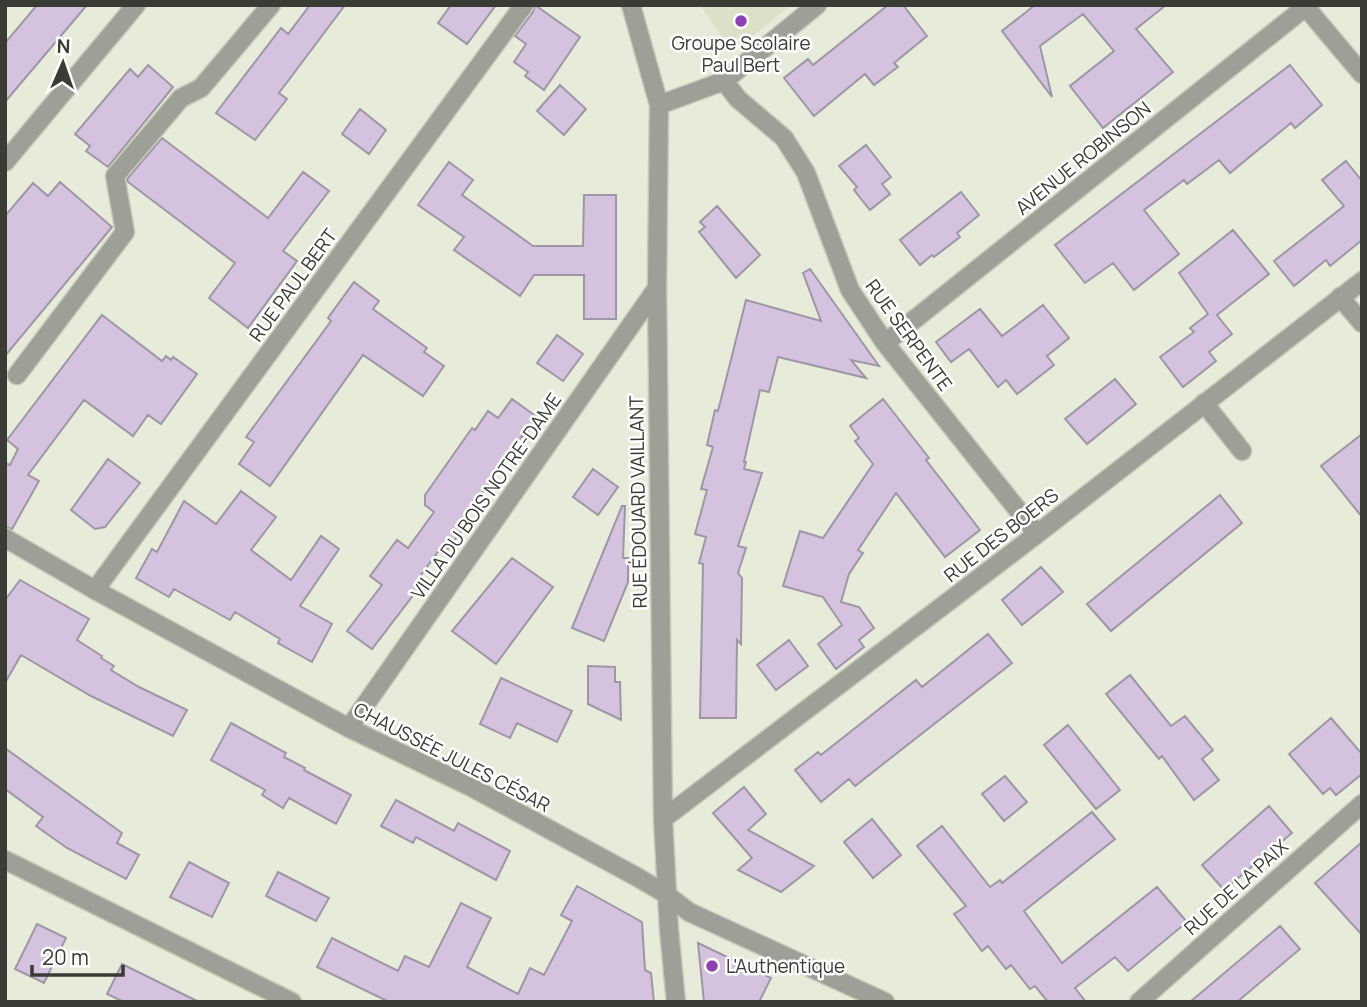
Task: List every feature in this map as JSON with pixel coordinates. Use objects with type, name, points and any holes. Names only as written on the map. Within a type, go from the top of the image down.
[{"type":"street","points":[[5,162],[136,5]]},
{"type":"street","points":[[17,376],[125,232],[115,176],[181,98],[201,88],[271,5]]},
{"type":"street","name":"RUE PAUL BERT","points":[[95,590],[524,5]]},
{"type":"street","name":"RUE ÉDOUARD VAILLANT","points":[[631,5],[659,105],[657,288],[663,818],[666,894],[676,1002]]},
{"type":"street","points":[[659,105],[724,80],[817,5]]},
{"type":"street","points":[[1306,6],[1362,74]]},
{"type":"street","name":"AVENUE ROBINSON","points":[[885,343],[1306,6]]},
{"type":"street","name":"RUE SERPENTE","points":[[724,80],[738,99],[784,138],[806,173],[850,290],[885,343],[1037,534]]},
{"type":"street","name":"RUE DES BOERS","points":[[663,818],[1037,534],[1362,281]]},
{"type":"street","name":"VILLA DU BOIS NOTRE-DAME","points":[[349,728],[657,288]]},
{"type":"street","points":[[1340,297],[1362,323]]},
{"type":"street","points":[[1204,403],[1242,451]]},
{"type":"street","name":"CHAUSSÉE JULES CÉSAR","points":[[5,538],[349,728],[473,788],[666,894],[689,912],[885,1002]]},
{"type":"street","name":"RUE DE LA PAIX","points":[[1139,1002],[1362,804]]},
{"type":"street","points":[[5,860],[292,1002]]},
{"type":"shaded area","name":"Groupe Scolaire Paul Bert","points":[[700,5],[791,5],[749,39],[722,37]]},
{"type":"building","points":[[37,5],[87,5],[5,102],[5,43]]},
{"type":"building","points":[[310,5],[345,5],[279,93],[287,99],[255,140],[216,113],[281,28],[288,34]]},
{"type":"building","points":[[451,5],[496,5],[467,44],[438,23]]},
{"type":"building","points":[[535,5],[580,37],[544,90],[525,76],[528,72],[514,62],[526,44],[515,36],[533,12]]},
{"type":"building","points":[[888,5],[903,5],[927,36],[894,63],[898,67],[874,85],[865,74],[814,116],[784,78],[808,59],[813,65]]},
{"type":"building","points":[[1035,5],[1166,5],[1136,29],[1173,72],[1103,128],[1070,86],[1114,51],[1083,14],[1040,46],[1052,97],[1002,31]]},
{"type":"building","points":[[148,65],[173,87],[108,167],[86,151],[90,146],[75,134],[130,69],[138,77]]},
{"type":"building","points":[[1290,65],[1322,105],[1295,128],[1291,123],[1230,173],[1219,160],[1187,184],[1184,180],[1144,210],[1179,254],[1134,290],[1113,263],[1085,283],[1055,245]]},
{"type":"building","points":[[560,85],[586,109],[564,135],[537,111]]},
{"type":"building","points":[[360,109],[386,130],[369,154],[342,134]]},
{"type":"building","points":[[162,138],[268,218],[303,172],[329,191],[283,251],[297,261],[248,328],[209,298],[235,263],[128,182],[127,179]]},
{"type":"building","points":[[866,145],[891,177],[882,184],[890,194],[870,210],[854,190],[857,187],[839,166]]},
{"type":"building","points":[[1346,161],[1362,181],[1362,240],[1330,266],[1326,260],[1294,286],[1274,261],[1344,206],[1322,180]]},
{"type":"building","points":[[449,162],[473,180],[462,195],[533,246],[583,246],[584,195],[616,195],[616,319],[584,319],[584,275],[534,275],[520,296],[454,250],[464,237],[418,205]]},
{"type":"building","points":[[60,182],[112,227],[5,356],[5,216],[33,183],[48,196]]},
{"type":"building","points":[[961,192],[979,215],[957,233],[960,237],[920,265],[900,240]]},
{"type":"building","points":[[717,206],[760,255],[736,278],[699,232],[705,227],[700,222]]},
{"type":"building","points":[[1233,230],[1269,274],[1217,315],[1232,334],[1209,352],[1216,361],[1183,387],[1160,357],[1194,332],[1190,328],[1208,314],[1179,273]]},
{"type":"building","points":[[810,269],[879,366],[851,360],[866,378],[778,357],[769,392],[760,390],[744,462],[744,469],[762,473],[738,546],[746,548],[738,573],[742,578],[741,644],[737,640],[736,718],[700,718],[703,564],[699,563],[706,537],[695,534],[707,490],[701,489],[713,447],[707,445],[715,410],[718,411],[746,300],[821,321],[803,273]]},
{"type":"building","points":[[354,282],[379,301],[373,309],[427,348],[424,352],[444,366],[423,396],[363,355],[270,486],[239,464],[254,442],[246,437],[331,321],[328,318]]},
{"type":"building","points":[[1043,305],[1069,338],[1047,356],[1054,365],[1017,394],[1006,380],[998,387],[969,349],[951,362],[936,342],[980,309],[1002,336]]},
{"type":"building","points":[[102,315],[162,361],[166,356],[171,360],[173,357],[197,374],[161,424],[148,415],[133,436],[84,400],[28,475],[39,481],[12,529],[5,527],[5,463],[10,465],[18,449],[7,440]]},
{"type":"building","points":[[557,335],[583,354],[563,381],[537,363]]},
{"type":"building","points":[[1115,379],[1136,404],[1087,444],[1065,419]]},
{"type":"building","points":[[512,399],[537,417],[459,527],[462,530],[448,549],[443,545],[416,582],[421,585],[372,649],[347,631],[382,585],[370,576],[397,540],[408,548],[434,512],[425,505],[425,495],[472,428],[475,430],[488,411],[498,418]]},
{"type":"building","points":[[883,399],[980,530],[945,557],[896,493],[858,550],[863,553],[849,574],[841,602],[859,607],[874,628],[859,640],[864,647],[836,669],[818,644],[842,625],[823,597],[783,586],[800,531],[823,538],[873,464],[855,441],[859,438],[850,426]]},
{"type":"building","points":[[1362,434],[1362,517],[1321,466]]},
{"type":"building","points":[[108,459],[140,483],[105,527],[95,529],[71,510]]},
{"type":"building","points":[[593,469],[618,487],[598,515],[573,497]]},
{"type":"building","points":[[241,491],[276,517],[251,550],[291,580],[321,536],[339,549],[300,606],[332,624],[312,662],[278,643],[280,639],[235,612],[230,620],[174,589],[169,597],[136,578],[152,549],[157,552],[184,501],[216,524]]},
{"type":"building","points":[[1220,495],[1242,523],[1111,631],[1087,604]]},
{"type":"building","points":[[622,506],[625,506],[623,558],[628,558],[628,582],[604,641],[572,628]]},
{"type":"building","points":[[512,558],[553,587],[496,664],[452,631]]},
{"type":"building","points":[[1041,567],[1063,592],[1022,625],[1002,600]]},
{"type":"building","points":[[20,580],[89,619],[77,640],[114,666],[111,670],[187,710],[173,736],[91,696],[21,655],[5,683],[5,600]]},
{"type":"building","points":[[988,634],[1012,663],[855,786],[849,779],[821,802],[795,770],[818,752],[821,755],[916,680],[922,687]]},
{"type":"building","points":[[789,640],[808,666],[776,690],[757,665]]},
{"type":"building","points":[[588,666],[615,667],[615,682],[620,682],[621,720],[588,704]]},
{"type":"building","points":[[1130,675],[1171,726],[1185,716],[1213,750],[1202,759],[1219,780],[1194,800],[1162,756],[1159,759],[1106,694]]},
{"type":"building","points":[[501,678],[572,711],[557,742],[517,723],[510,738],[480,724]]},
{"type":"building","points":[[1331,718],[1362,754],[1362,774],[1336,795],[1330,788],[1323,794],[1289,754]]},
{"type":"building","points":[[231,723],[286,753],[284,757],[305,768],[304,770],[351,795],[336,824],[289,798],[283,808],[262,795],[265,790],[211,760]]},
{"type":"building","points":[[1068,725],[1120,790],[1096,809],[1044,745]]},
{"type":"building","points":[[5,748],[122,833],[117,843],[139,855],[126,879],[67,848],[36,826],[43,817],[5,789]]},
{"type":"building","points":[[1005,776],[1027,802],[1004,821],[982,794]]},
{"type":"building","points":[[744,787],[766,814],[748,830],[814,866],[781,892],[738,870],[752,858],[713,813]]},
{"type":"building","points":[[396,800],[454,831],[458,823],[510,851],[496,880],[416,837],[413,843],[381,826]]},
{"type":"building","points":[[1269,806],[1292,833],[1224,890],[1202,865]]},
{"type":"building","points":[[1092,812],[1115,839],[1024,911],[1062,963],[1157,887],[1187,922],[1128,971],[1115,957],[1075,988],[1086,1002],[1048,1002],[1035,986],[1030,989],[1011,965],[1006,969],[988,946],[982,951],[954,914],[966,906],[917,846],[942,826],[990,887],[1000,880],[1002,883]]},
{"type":"building","points":[[872,819],[901,855],[873,878],[844,842]]},
{"type":"building","points":[[1362,842],[1362,935],[1315,883]]},
{"type":"building","points":[[189,862],[229,883],[212,917],[170,897]]},
{"type":"building","points":[[278,872],[329,898],[316,921],[266,896]]},
{"type":"building","points":[[577,886],[642,922],[645,970],[651,973],[654,1002],[389,1002],[317,967],[332,938],[398,971],[405,956],[429,967],[461,903],[491,918],[467,967],[518,994],[530,968],[544,975],[572,921],[561,915]]},
{"type":"building","points":[[37,924],[66,938],[44,983],[15,969]]},
{"type":"building","points":[[1280,926],[1300,949],[1237,1002],[1190,1002]]},
{"type":"building","points":[[698,943],[771,978],[759,1002],[704,1002]]},
{"type":"building","points":[[122,964],[199,1002],[124,1002],[107,994]]},
{"type":"place","name":"Groupe Scolaire Paul Bert","points":[[741,21]]},
{"type":"place","name":"L'Authentique","points":[[712,966]]}]
